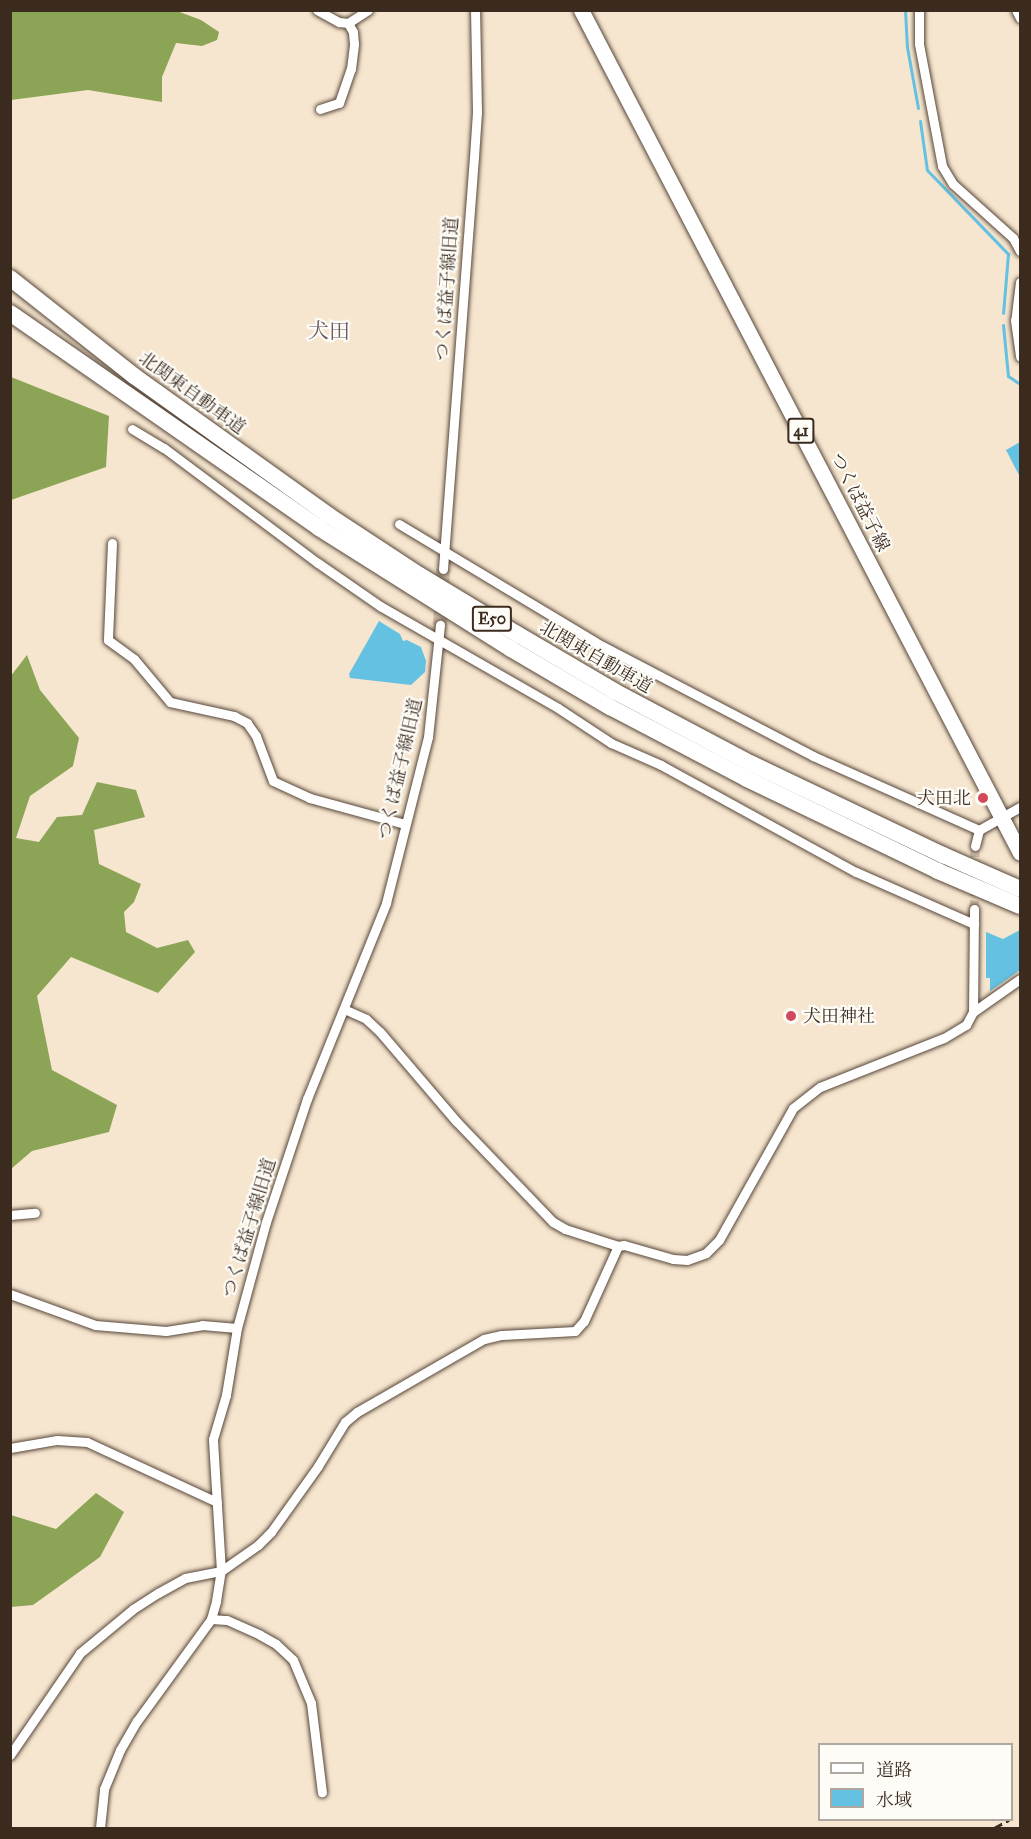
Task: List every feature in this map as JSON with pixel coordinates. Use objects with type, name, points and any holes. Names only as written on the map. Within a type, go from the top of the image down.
[{"type":"highway","name":"北関東自動車道","points":[[10,278],[134,376],[328,515],[421,576],[507,628],[614,691],[752,764],[873,823],[1019,888]]},
{"type":"highway","name":"北関東自動車道","points":[[10,313],[319,528],[511,649],[610,707],[747,779],[938,871],[1020,906]]},
{"type":"main road","name":"つくば益子線","points":[[581,10],[1020,853]]},
{"type":"street","points":[[317,10],[339,22],[348,23],[368,10]]},
{"type":"street","name":"つくば益子線旧道","points":[[443,569],[477,112],[475,10]]},
{"type":"street","points":[[919,10],[919,44],[942,166],[953,184],[1013,238],[1020,251]]},
{"type":"street","points":[[1016,10],[1020,18]]},
{"type":"street","points":[[320,109],[339,103],[351,69],[354,44],[353,32],[348,23]]},
{"type":"street","points":[[1020,282],[1015,320],[1020,357]]},
{"type":"street","points":[[132,429],[164,448],[380,606],[558,708],[611,743],[660,765],[856,872],[974,924]]},
{"type":"street","points":[[399,524],[581,635],[803,750],[979,830]]},
{"type":"street","points":[[112,543],[108,640],[134,658],[170,702],[234,716],[247,723],[256,736],[273,781],[310,798],[405,824]]},
{"type":"street","name":"つくば益子線旧道","points":[[100,1828],[104,1789],[120,1750],[137,1721],[211,1619],[220,1571],[213,1439],[226,1395],[237,1328],[266,1222],[306,1099],[382,917],[428,737],[440,625]]},
{"type":"street","points":[[975,846],[979,830],[1020,807]]},
{"type":"street","points":[[973,1012],[975,909]]},
{"type":"street","points":[[344,1009],[366,1019],[380,1032],[462,1128],[553,1222],[565,1229],[618,1246],[624,1245],[673,1259],[687,1260],[706,1253],[719,1240],[793,1108],[820,1087],[944,1038],[966,1025],[973,1012],[1020,979]]},
{"type":"street","points":[[10,1215],[35,1213]]},
{"type":"street","points":[[10,1755],[80,1653],[133,1609],[158,1593],[185,1578],[220,1571],[258,1545],[271,1532],[345,1422],[363,1407],[484,1339],[502,1335],[568,1333],[580,1328],[618,1246]]},
{"type":"street","points":[[10,1294],[95,1325],[166,1331],[202,1325],[237,1328]]},
{"type":"street","points":[[10,1448],[57,1440],[87,1442],[217,1502]]},
{"type":"street","points":[[211,1619],[227,1620],[260,1635],[276,1644],[294,1660],[310,1703],[317,1735],[322,1792]]},
{"type":"green space","points":[[10,11],[177,11],[201,20],[219,32],[217,40],[202,46],[176,43],[162,77],[162,102],[88,90],[11,100]]},
{"type":"green space","points":[[11,377],[109,416],[106,467],[11,500]]},
{"type":"green space","points":[[27,655],[40,690],[79,738],[73,766],[30,796],[16,838],[39,842],[57,817],[82,815],[97,782],[136,790],[145,817],[94,830],[99,864],[141,884],[134,902],[124,912],[126,932],[157,948],[188,940],[195,952],[158,993],[71,957],[37,996],[52,1070],[117,1105],[109,1132],[32,1151],[11,1169],[10,677]]},
{"type":"green space","points":[[96,1493],[124,1512],[100,1557],[33,1605],[11,1607],[11,1515],[56,1529]]},
{"type":"water","points":[[1020,442],[1020,477],[1006,450]]},
{"type":"water","points":[[379,621],[400,634],[403,641],[407,640],[421,647],[426,661],[425,672],[411,685],[350,678],[349,674]]},
{"type":"water","points":[[1020,930],[1020,970],[990,991],[990,978],[986,978],[986,932],[1003,939]]},
{"type":"waterway","points":[[905,10],[907,47],[918,108]]},
{"type":"waterway","points":[[920,121],[927,170],[1008,254],[1003,313]]},
{"type":"waterway","points":[[1003,325],[1008,376],[1020,384]]},
{"type":"tunnel","points":[[440,625],[443,569]]},
{"type":"tunnel","points":[[975,846],[975,870]]},
{"type":"tunnel","points":[[974,909],[975,884]]},
{"type":"railway","points":[[994,1828],[1007,1821]]},
{"type":"place","name":"犬田北","points":[[983,798]]},
{"type":"place","name":"犬田神社","points":[[791,1016]]},
{"type":"district","name":"犬田","points":[[329,331]]}]
